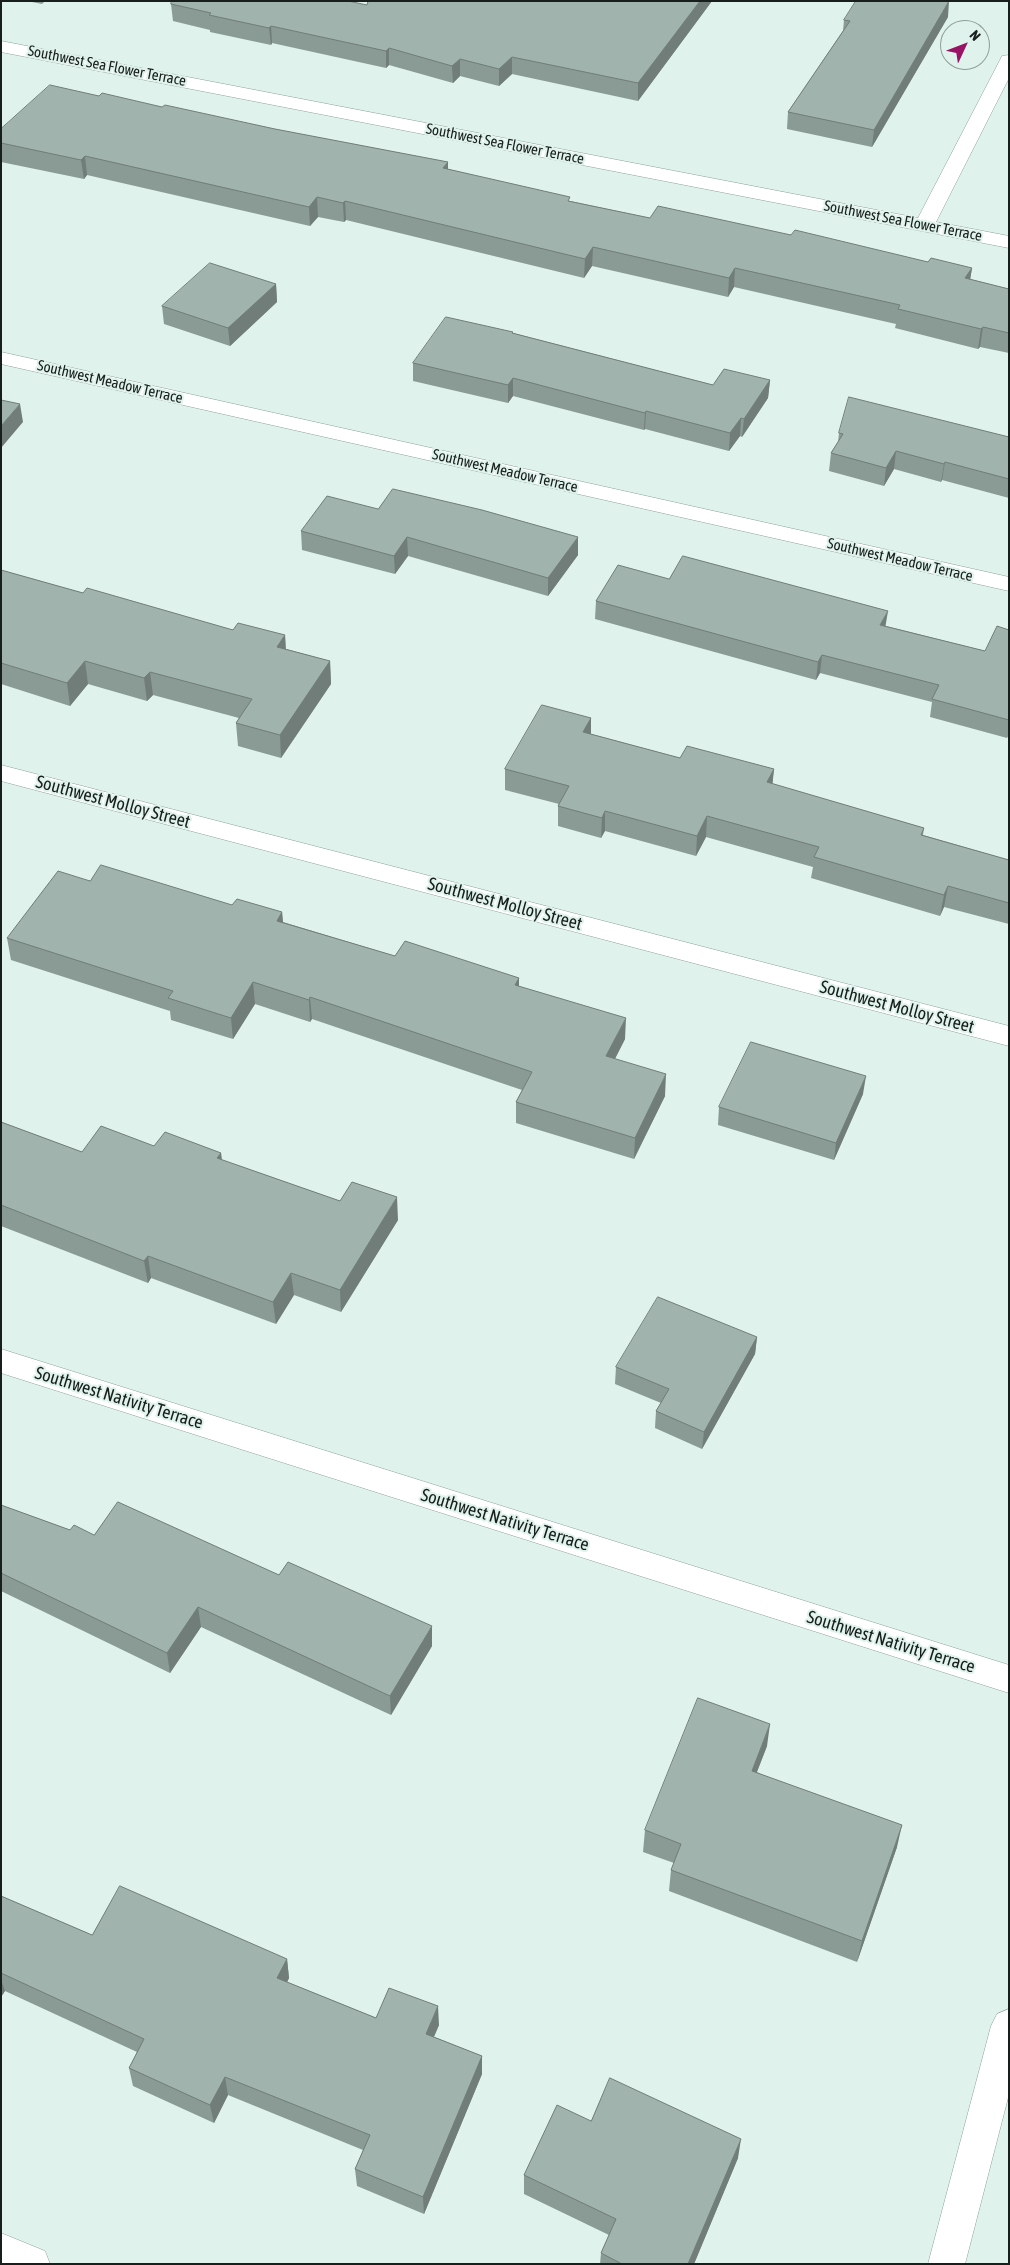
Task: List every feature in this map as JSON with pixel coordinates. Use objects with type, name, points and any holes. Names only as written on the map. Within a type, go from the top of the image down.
[{"type":"street","name":"Southwest Sea Flower Terrace","points":[[1,46],[1009,242]]},
{"type":"street","points":[[924,225],[1009,60]]},
{"type":"street","name":"Southwest Meadow Terrace","points":[[1,358],[1009,584]]},
{"type":"street","name":"Southwest Molloy Street","points":[[1,773],[1009,1036]]},
{"type":"street","name":"Southwest Nativity Terrace","points":[[1,1361],[1009,1679]]},
{"type":"street","points":[[946,2264],[1009,2026]]},
{"type":"street","points":[[1,2252],[32,2264]]},
{"type":"building","points":[[172,1],[348,1],[367,5],[368,1],[700,1],[638,83],[512,57],[499,69],[460,59],[452,66],[389,48],[386,51],[271,26],[269,28],[209,15],[211,13],[171,4]]},
{"type":"building","points":[[856,1],[949,1],[874,130],[788,112],[850,21],[844,20]]},
{"type":"building","points":[[50,85],[99,96],[102,93],[162,107],[165,105],[275,129],[448,162],[443,168],[570,197],[568,201],[650,218],[658,206],[791,235],[795,230],[928,262],[931,258],[972,268],[965,278],[1009,289],[1009,333],[983,327],[981,329],[898,309],[900,305],[735,268],[729,278],[593,247],[585,259],[345,201],[343,203],[317,197],[309,207],[85,156],[81,160],[1,143],[1,129]]},
{"type":"building","points":[[210,263],[276,284],[228,328],[162,306]]},
{"type":"building","points":[[446,317],[513,332],[713,385],[724,369],[770,380],[744,419],[741,418],[730,433],[513,378],[508,385],[413,363]]},
{"type":"building","points":[[849,397],[1009,437],[1009,479],[896,451],[886,468],[831,453],[843,434],[839,433]]},
{"type":"building","points":[[1,400],[20,404],[1,426]]},
{"type":"building","points":[[393,489],[482,510],[578,537],[548,578],[407,537],[394,556],[301,531],[327,496],[378,509]]},
{"type":"building","points":[[683,556],[888,611],[880,625],[985,651],[997,626],[1009,630],[1009,720],[932,699],[939,685],[822,655],[818,662],[596,601],[618,565],[669,579]]},
{"type":"building","points":[[1,570],[83,593],[87,588],[233,630],[238,623],[285,635],[277,647],[330,661],[280,735],[236,723],[252,699],[150,672],[144,678],[85,661],[67,683],[1,663]]},
{"type":"building","points":[[542,705],[591,718],[583,732],[680,758],[687,746],[774,769],[767,782],[924,828],[921,835],[1009,860],[1009,903],[948,886],[944,895],[814,857],[819,847],[707,816],[697,836],[605,811],[602,818],[558,806],[569,786],[505,769]]},
{"type":"building","points":[[101,865],[232,905],[237,899],[282,912],[277,921],[395,956],[405,941],[519,978],[515,985],[626,1018],[606,1056],[666,1074],[635,1138],[516,1102],[532,1072],[310,997],[309,1000],[253,982],[231,1018],[168,998],[173,991],[7,938],[58,871],[90,881]]},
{"type":"building","points":[[751,1042],[866,1076],[836,1143],[719,1107]]},
{"type":"building","points":[[1,1122],[82,1152],[101,1126],[154,1146],[165,1132],[221,1153],[217,1158],[340,1201],[352,1182],[397,1197],[340,1290],[291,1273],[273,1302],[148,1256],[144,1261],[1,1205]]},
{"type":"building","points":[[658,1297],[757,1337],[704,1432],[656,1411],[669,1389],[616,1367]]},
{"type":"building","points":[[118,1502],[279,1575],[288,1562],[432,1626],[390,1696],[198,1607],[167,1653],[1,1573],[1,1505],[70,1530],[74,1525],[94,1535]]},
{"type":"building","points":[[698,1698],[770,1724],[752,1771],[902,1825],[862,1941],[671,1870],[681,1844],[645,1830]]},
{"type":"building","points":[[120,1886],[287,1959],[277,1978],[376,2018],[389,1988],[438,2006],[426,2034],[482,2056],[423,2197],[355,2169],[370,2135],[225,2077],[210,2105],[129,2068],[144,2039],[1,1973],[1,1896],[92,1935]]},
{"type":"building","points":[[610,2078],[741,2139],[688,2264],[622,2264],[601,2253],[616,2219],[524,2175],[557,2105],[591,2121]]}]
